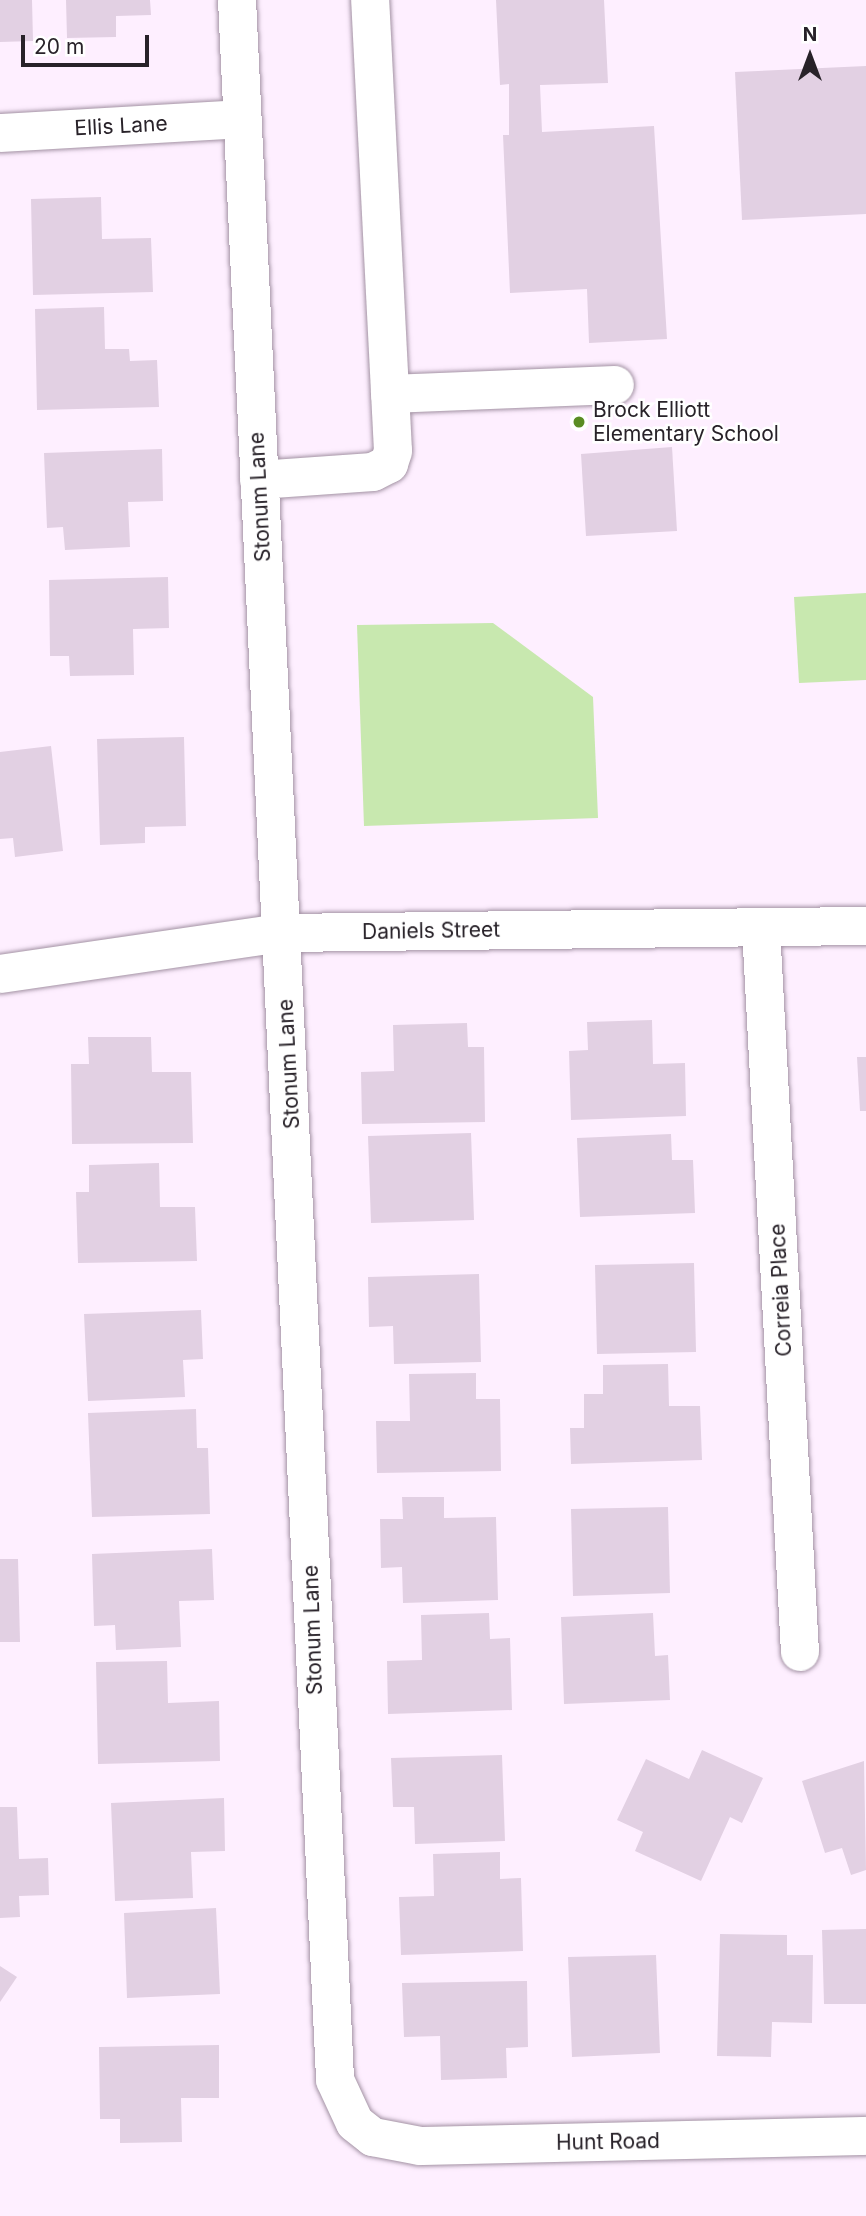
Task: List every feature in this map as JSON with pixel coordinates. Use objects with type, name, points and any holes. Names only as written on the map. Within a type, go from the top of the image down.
[{"type":"street","name":"Stonum Lane","points":[[237,0],[282,933],[329,2044],[335,2080],[355,2123]]},
{"type":"street","points":[[259,480],[373,471],[389,464],[390,394],[370,0]]},
{"type":"street","name":"Ellis Lane","points":[[0,133],[242,119]]},
{"type":"street","points":[[390,394],[615,385]]},
{"type":"street","name":"Daniels Street","points":[[0,974],[282,933],[866,926]]},
{"type":"street","name":"Correia Place","points":[[761,928],[800,1652]]},
{"type":"street","name":"Hunt Road","points":[[355,2123],[373,2137],[420,2146],[866,2136]]},
{"type":"green space","points":[[866,593],[866,680],[799,683],[794,597]]},
{"type":"green space","points":[[493,623],[593,697],[598,818],[364,826],[357,625]]},
{"type":"building","points":[[0,0],[32,0],[33,41],[0,42]]},
{"type":"building","points":[[66,0],[150,0],[151,15],[116,16],[116,37],[67,38]]},
{"type":"building","points":[[496,0],[604,0],[608,83],[540,85],[542,132],[654,126],[667,339],[589,343],[587,289],[510,293],[503,135],[509,135],[509,84],[500,85]]},
{"type":"building","points":[[866,66],[866,214],[742,220],[735,72]]},
{"type":"building","points":[[101,197],[102,239],[151,238],[153,292],[33,295],[31,199]]},
{"type":"building","points":[[104,307],[105,349],[129,349],[130,361],[157,360],[159,407],[37,410],[35,309]]},
{"type":"building","points":[[672,447],[677,531],[586,536],[581,454]]},
{"type":"building","points":[[162,449],[163,501],[128,502],[130,547],[65,550],[63,527],[47,528],[44,453]]},
{"type":"building","points":[[168,577],[169,628],[133,629],[134,675],[70,676],[69,656],[50,656],[49,580]]},
{"type":"building","points":[[184,737],[186,826],[145,827],[145,843],[100,845],[97,739]]},
{"type":"building","points":[[51,746],[63,851],[15,857],[13,838],[0,839],[0,752]]},
{"type":"building","points":[[652,1020],[653,1064],[685,1063],[686,1116],[571,1120],[569,1051],[588,1050],[587,1022]]},
{"type":"building","points":[[467,1023],[468,1047],[484,1047],[485,1122],[362,1124],[361,1072],[394,1071],[393,1025]]},
{"type":"building","points":[[88,1037],[151,1037],[152,1072],[191,1072],[193,1143],[72,1144],[71,1064],[89,1064]]},
{"type":"building","points":[[857,1057],[866,1057],[866,1111],[860,1111]]},
{"type":"building","points":[[471,1133],[474,1220],[371,1223],[368,1136]]},
{"type":"building","points":[[671,1134],[672,1160],[693,1160],[695,1213],[580,1217],[577,1138]]},
{"type":"building","points":[[159,1163],[160,1207],[195,1207],[197,1261],[78,1263],[76,1192],[89,1192],[89,1165]]},
{"type":"building","points":[[694,1263],[696,1352],[597,1354],[595,1265]]},
{"type":"building","points":[[479,1274],[481,1362],[394,1364],[393,1326],[369,1327],[368,1277]]},
{"type":"building","points":[[201,1310],[203,1359],[183,1360],[185,1397],[88,1401],[84,1314]]},
{"type":"building","points":[[668,1364],[669,1406],[700,1406],[702,1460],[571,1464],[570,1428],[584,1428],[584,1394],[603,1394],[603,1365]]},
{"type":"building","points":[[476,1373],[476,1399],[500,1399],[501,1471],[377,1473],[376,1421],[410,1421],[409,1374]]},
{"type":"building","points":[[196,1409],[197,1448],[208,1448],[210,1514],[92,1517],[88,1413]]},
{"type":"building","points":[[402,1497],[444,1497],[444,1518],[496,1517],[498,1600],[403,1603],[402,1567],[381,1568],[380,1519],[403,1519]]},
{"type":"building","points":[[668,1507],[670,1593],[573,1596],[571,1509]]},
{"type":"building","points":[[212,1549],[214,1600],[179,1601],[181,1647],[116,1650],[115,1625],[94,1626],[92,1554]]},
{"type":"building","points":[[0,1559],[18,1559],[20,1642],[0,1642]]},
{"type":"building","points":[[489,1613],[490,1639],[510,1638],[512,1710],[388,1714],[387,1661],[422,1660],[421,1615]]},
{"type":"building","points":[[653,1613],[655,1656],[668,1655],[670,1700],[564,1704],[561,1617]]},
{"type":"building","points":[[167,1661],[168,1703],[219,1701],[220,1761],[98,1764],[96,1662]]},
{"type":"building","points":[[702,1750],[763,1778],[742,1823],[730,1817],[701,1881],[635,1851],[643,1832],[617,1820],[646,1759],[689,1779]]},
{"type":"building","points":[[502,1755],[505,1841],[415,1844],[414,1807],[393,1807],[391,1758]]},
{"type":"building","points":[[864,1761],[866,1870],[851,1875],[842,1848],[825,1853],[802,1781]]},
{"type":"building","points":[[224,1798],[225,1851],[191,1852],[193,1898],[115,1901],[111,1803]]},
{"type":"building","points":[[0,1807],[17,1807],[19,1859],[48,1858],[49,1895],[19,1896],[20,1917],[0,1918]]},
{"type":"building","points":[[500,1852],[500,1879],[521,1878],[523,1951],[401,1955],[399,1897],[434,1896],[433,1854]]},
{"type":"building","points":[[216,1908],[220,1994],[127,1998],[124,1913]]},
{"type":"building","points":[[866,1929],[866,2004],[824,2004],[822,1930]]},
{"type":"building","points":[[720,1934],[787,1935],[787,1955],[813,1955],[812,2023],[772,2022],[771,2057],[717,2056]]},
{"type":"building","points":[[656,1955],[660,2053],[572,2057],[568,1957]]},
{"type":"building","points":[[0,1966],[17,1977],[0,2002]]},
{"type":"building","points":[[527,1981],[528,2047],[506,2048],[507,2078],[441,2080],[440,2036],[404,2037],[402,1983]]},
{"type":"building","points":[[219,2045],[219,2098],[181,2098],[182,2142],[120,2143],[120,2119],[100,2119],[99,2047]]},
{"type":"place","name":"Brock Elliott Elementary School","points":[[579,422]]}]
